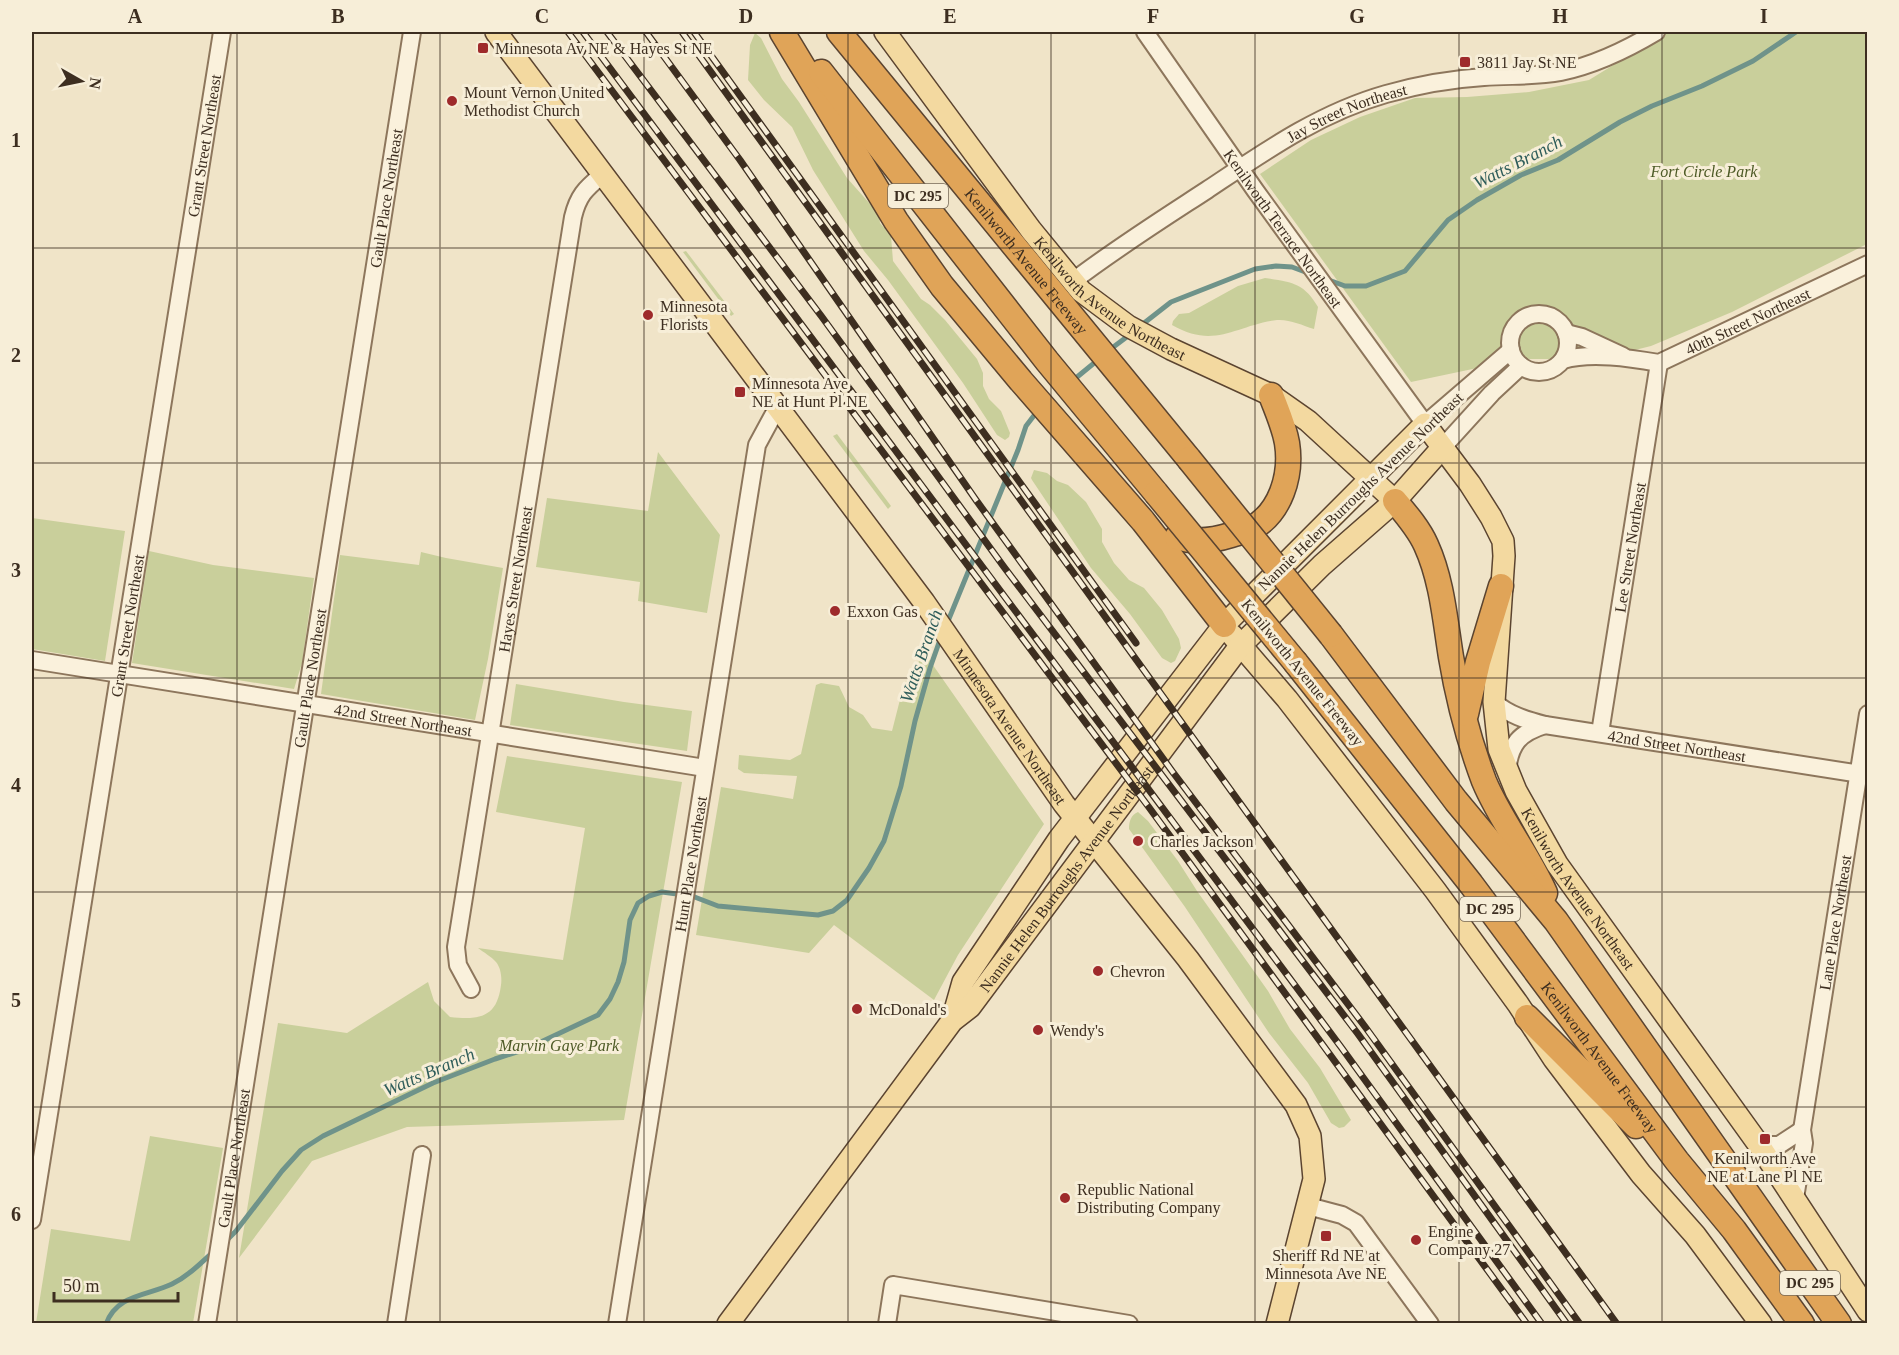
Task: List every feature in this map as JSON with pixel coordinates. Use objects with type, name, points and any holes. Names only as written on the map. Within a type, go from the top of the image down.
[{"type":"highway","points":[[782,32],[896,221],[942,286],[1065,433],[1143,521],[1224,625]]},
{"type":"highway","name":"Kenilworth Avenue Freeway","points":[[790,32],[1047,361],[1296,663],[1471,884],[1677,1161],[1734,1230],[1803,1323]]},
{"type":"highway","name":"Kenilworth Avenue Freeway","points":[[844,36],[1331,635],[1456,801],[1556,921],[1839,1323]]},
{"type":"highway","points":[[1143,521],[1162,532],[1183,539],[1216,540],[1249,530],[1270,513],[1285,486],[1288,472],[1287,443],[1271,395]]},
{"type":"highway","points":[[1395,501],[1412,521],[1430,555],[1439,586],[1465,722],[1485,782],[1536,873],[1556,921]]},
{"type":"highway","points":[[1465,722],[1478,662],[1501,586]]},
{"type":"highway","points":[[1527,1017],[1646,1135],[1677,1161]]},
{"type":"main road","name":"Minnesota Avenue Northeast","points":[[496,32],[934,617],[1075,818],[1188,958],[1296,1105],[1310,1136],[1314,1179],[1277,1323]]},
{"type":"main road","name":"Kenilworth Avenue Northeast","points":[[885,32],[1072,282],[1105,311],[1128,327],[1171,350],[1271,395],[1308,421],[1395,501]]},
{"type":"main road","name":"Kenilworth Avenue Northeast","points":[[1425,424],[1470,484],[1499,530],[1503,541],[1504,556],[1494,702],[1499,748],[1507,772],[1557,864],[1759,1145],[1795,1198],[1810,1226],[1868,1311]]},
{"type":"main road","name":"Nannie Helen Burroughs Avenue Northeast","points":[[951,1021],[963,982],[1075,818],[1224,625],[1425,424]]},
{"type":"main road","name":"Nannie Helen Burroughs Avenue Northeast","points":[[728,1323],[951,1021],[970,1007],[1240,646],[1322,565],[1395,501],[1442,448]]},
{"type":"main road","points":[[1224,625],[1281,691],[1435,890],[1527,1017],[1554,1059],[1641,1174],[1695,1235],[1761,1323]]},
{"type":"street","name":"Grant Street Northeast","points":[[32,1220],[222,32]]},
{"type":"street","name":"Gault Place Northeast","points":[[207,1323],[412,32]]},
{"type":"street","name":"Kenilworth Terrace Northeast","points":[[1145,32],[1425,424]]},
{"type":"street","name":"Jay Street Northeast","points":[[1072,282],[1300,129],[1342,110],[1384,94],[1445,81],[1563,72],[1610,57],[1656,32]]},
{"type":"street","name":"Hayes Street Northeast","points":[[471,988],[458,965],[456,947],[489,733],[576,202],[586,188],[602,175]]},
{"type":"street","name":"40th Street Northeast","points":[[1659,363],[1868,264]]},
{"type":"street","points":[[1536,315],[1554,319],[1566,333],[1568,342],[1563,360],[1548,371],[1529,371],[1521,366],[1511,350],[1510,340],[1513,331],[1526,317],[1536,315]]},
{"type":"street","points":[[1566,333],[1582,337],[1626,358]]},
{"type":"street","name":"Nannie Helen Burroughs Avenue Northeast","points":[[1425,424],[1511,350]]},
{"type":"street","points":[[1563,360],[1574,357],[1626,358],[1659,363]]},
{"type":"street","name":"Lee Street Northeast","points":[[1600,733],[1659,363]]},
{"type":"street","name":"Nannie Helen Burroughs Avenue Northeast","points":[[1442,448],[1492,393],[1521,366]]},
{"type":"street","name":"Hunt Place Northeast","points":[[617,1323],[757,445],[777,408]]},
{"type":"street","name":"42nd Street Northeast","points":[[32,660],[705,768]]},
{"type":"street","name":"42nd Street Northeast","points":[[1494,702],[1515,716],[1545,725],[1863,775]]},
{"type":"street","name":"Lane Place Northeast","points":[[1795,1198],[1804,1143],[1802,1130],[1863,775],[1868,714]]},
{"type":"street","points":[[1507,772],[1509,756],[1521,736],[1530,729],[1545,725]]},
{"type":"street","points":[[1759,1145],[1779,1145],[1802,1130]]},
{"type":"street","points":[[396,1323],[422,1155]]},
{"type":"street","points":[[1308,1206],[1342,1215],[1356,1223],[1430,1323]]},
{"type":"street","points":[[887,1323],[893,1285],[1129,1323]]},
{"type":"green space","name":"Fort Circle Park","points":[[1667,32],[1867,32],[1867,244],[1732,312],[1651,346],[1599,359],[1520,359],[1411,382],[1260,174],[1311,140],[1360,117],[1415,98],[1529,92],[1589,80]]},
{"type":"green space","points":[[755,33],[761,38],[782,79],[847,178],[879,214],[880,223],[891,236],[893,261],[921,299],[945,320],[977,359],[983,373],[983,386],[989,399],[1001,411],[1010,433],[1005,440],[997,435],[963,383],[888,280],[864,251],[813,170],[792,127],[764,100],[748,80],[750,45]]},
{"type":"green space","points":[[686,251],[734,314],[731,316],[683,252]]},
{"type":"green space","points":[[1265,278],[1296,285],[1308,293],[1318,307],[1314,329],[1291,321],[1277,320],[1213,336],[1187,332],[1172,325],[1179,314],[1189,313],[1238,286]]},
{"type":"green space","points":[[837,434],[891,506],[888,509],[833,436]]},
{"type":"green space","points":[[658,452],[720,535],[707,613],[638,601],[640,582],[536,567],[547,498],[648,511]]},
{"type":"green space","points":[[1034,470],[1047,473],[1057,481],[1068,485],[1086,502],[1102,529],[1102,542],[1114,563],[1129,580],[1144,588],[1162,610],[1179,639],[1181,648],[1175,661],[1171,663],[1162,658],[1130,614],[1091,568],[1032,480]]},
{"type":"green space","points":[[32,518],[125,531],[105,661],[32,649]]},
{"type":"green space","points":[[149,551],[213,565],[314,578],[302,663],[294,689],[132,663]]},
{"type":"green space","points":[[421,552],[503,568],[475,720],[321,694],[340,555],[419,565]]},
{"type":"green space","points":[[921,648],[1044,824],[958,955],[934,1000],[834,925],[809,953],[696,935],[721,787],[793,799],[797,776],[744,773],[738,769],[739,755],[790,760],[801,754],[816,685],[821,683],[839,686],[849,707],[863,715],[872,728],[892,731],[904,684],[906,681],[915,684]]},
{"type":"green space","points":[[516,684],[692,711],[687,751],[510,725]]},
{"type":"green space","name":"Marvin Gaye Park","points":[[507,756],[682,782],[624,1120],[407,1127],[312,1161],[239,1258],[278,1023],[347,1033],[428,982],[434,1001],[450,1017],[478,1017],[491,1010],[495,1004],[499,996],[501,979],[496,962],[478,948],[563,960],[585,828],[496,812]]},
{"type":"green space","points":[[1138,812],[1148,821],[1178,861],[1268,991],[1290,1029],[1320,1068],[1351,1120],[1344,1127],[1339,1128],[1331,1123],[1308,1083],[1269,1033],[1185,907],[1129,829],[1131,819]]},
{"type":"green space","points":[[150,1136],[223,1148],[193,1323],[36,1323],[51,1229],[130,1241]]},
{"type":"waterway","name":"Watts Branch","points":[[1326,279],[1345,286],[1366,286],[1405,271],[1448,220],[1477,200],[1521,175],[1558,160],[1620,122],[1753,61],[1796,32]]},
{"type":"waterway","name":"Watts Branch","points":[[1139,327],[1171,302],[1255,269],[1276,266],[1292,267],[1308,273]]},
{"type":"waterway","name":"Watts Branch","points":[[1108,351],[1132,333]]},
{"type":"waterway","name":"Watts Branch","points":[[1071,382],[1099,359]]},
{"type":"waterway","name":"Watts Branch","points":[[946,626],[1026,426],[1039,409]]},
{"type":"waterway","name":"Watts Branch","points":[[225,1242],[301,1150],[323,1136],[433,1083],[526,1049],[598,1015],[610,999],[618,982],[624,962],[630,920],[638,903],[649,896],[662,892],[692,896],[718,906],[818,915],[833,911],[847,900],[884,841],[901,786],[915,721],[941,637]]},
{"type":"waterway","name":"Watts Branch","points":[[106,1324],[111,1314],[125,1301],[178,1281],[213,1252]]},
{"type":"railway","points":[[568,32],[1148,806],[1527,1324]]},
{"type":"railway","points":[[583,32],[1341,1047],[1542,1324]]},
{"type":"railway","points":[[607,32],[822,317],[1004,567],[1358,1034],[1567,1324]]},
{"type":"railway","points":[[646,32],[740,160],[976,500],[1172,771],[1366,1028],[1580,1324]]},
{"type":"railway","points":[[682,32],[1617,1324]]},
{"type":"railway","points":[[694,32],[1136,643]]},
{"type":"place","name":"Minnesota Av NE & Hayes St NE","points":[[483,48]]},
{"type":"place","name":"3811 Jay St NE","points":[[1465,62]]},
{"type":"place","name":"Mount Vernon United Methodist Church","points":[[452,101]]},
{"type":"place","name":"Minnesota Florists","points":[[648,315]]},
{"type":"place","name":"Minnesota Ave NE at Hunt Pl NE","points":[[740,392]]},
{"type":"place","name":"Exxon Gas","points":[[835,611]]},
{"type":"place","name":"Charles Jackson","points":[[1138,841]]},
{"type":"place","name":"Chevron","points":[[1098,971]]},
{"type":"place","name":"McDonald's","points":[[857,1009]]},
{"type":"place","name":"Wendy's","points":[[1038,1030]]},
{"type":"place","name":"Kenilworth Ave NE at Lane Pl NE","points":[[1765,1139]]},
{"type":"place","name":"Republic National Distributing Company","points":[[1065,1198]]},
{"type":"place","name":"Sheriff Rd NE at Minnesota Ave NE","points":[[1326,1236]]},
{"type":"place","name":"Engine Company 27","points":[[1416,1240]]}]
